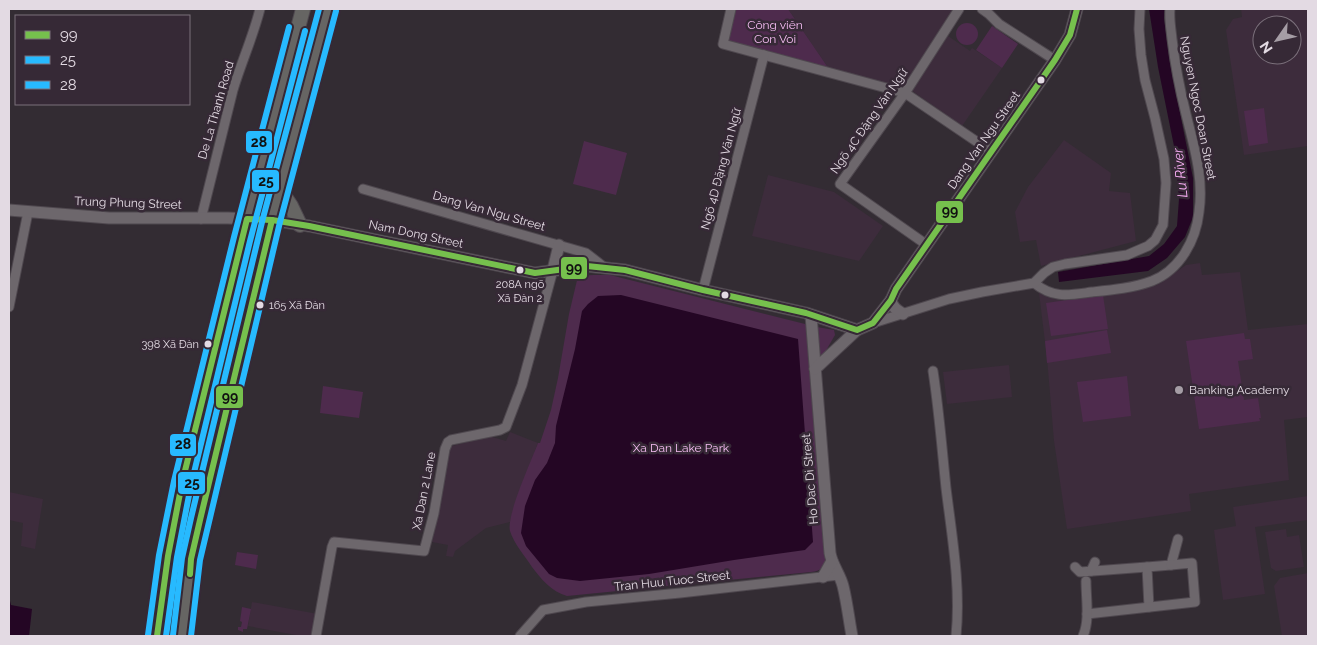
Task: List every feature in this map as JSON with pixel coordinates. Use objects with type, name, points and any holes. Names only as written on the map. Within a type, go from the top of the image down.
[{"type":"main road","points":[[157,636],[168,556],[182,482],[247,219],[303,9]]},
{"type":"main road","points":[[182,636],[191,559],[200,520],[272,220],[328,9]]},
{"type":"main road","points":[[281,191],[300,225]]},
{"type":"street","name":"De La Thanh Road","points":[[201,219],[233,90],[260,9]]},
{"type":"street","points":[[731,9],[723,44],[905,93],[992,152]]},
{"type":"street","name":"Ngõ 4C Đặng Văn Ngữ","points":[[927,245],[840,184],[905,93],[959,9]]},
{"type":"street","points":[[982,9],[990,14],[999,24],[1055,60]]},
{"type":"street","name":"Dang Van Ngu Street","points":[[553,270],[587,266],[625,270],[811,315],[857,330],[873,323],[891,300],[896,289],[1055,60],[1070,34],[1077,9]]},
{"type":"street","points":[[873,323],[965,295],[1034,283],[1053,267],[1127,255],[1148,246],[1155,240],[1162,225],[1166,183],[1164,160],[1141,55],[1140,9]]},
{"type":"street","name":"Nguyen Ngoc Doan Street","points":[[1034,283],[1047,292],[1056,295],[1140,285],[1154,280],[1167,272],[1177,263],[1189,246],[1195,232],[1199,213],[1201,198],[1200,176],[1174,55],[1170,9]]},
{"type":"street","name":"Ngõ 4D Đặng Văn Ngữ","points":[[703,290],[764,55]]},
{"type":"street","name":"Dang Van Ngu Street","points":[[363,189],[586,253],[604,267]]},
{"type":"street","name":"Trung Phung Street","points":[[9,210],[109,218],[272,220]]},
{"type":"street","points":[[9,307],[28,212]]},
{"type":"street","name":"Nam Dong Street","points":[[272,220],[535,273],[553,270]]},
{"type":"street","points":[[553,270],[559,246]]},
{"type":"street","name":"Xa Dan 2 Lane","points":[[316,636],[334,542],[424,551],[434,513],[445,449],[448,442],[506,427],[522,385],[553,270]]},
{"type":"street","points":[[891,300],[896,310],[903,314]]},
{"type":"street","name":"Ho Dac Di Street","points":[[811,315],[829,543],[832,562],[842,585],[852,636]]},
{"type":"street","points":[[815,369],[857,330]]},
{"type":"street","points":[[934,371],[955,568],[958,620],[956,636]]},
{"type":"street","points":[[1171,564],[1178,538]]},
{"type":"street","points":[[823,577],[832,562]]},
{"type":"street","points":[[1091,571],[1095,562]]},
{"type":"street","points":[[1075,566],[1080,572],[1192,562],[1195,602],[1087,614]]},
{"type":"street","points":[[1147,567],[1149,607]]},
{"type":"street","name":"Tran Huu Tuoc Street","points":[[520,636],[543,610],[586,602],[839,575]]},
{"type":"street","points":[[1083,636],[1086,629],[1087,614],[1086,581]]},
{"type":"shaded area","points":[[788,9],[954,9],[906,86],[898,87],[829,69]]},
{"type":"shaded area","points":[[1241,9],[1308,9],[1308,146],[1244,155],[1226,30],[1233,19],[1242,17]]},
{"type":"shaded area","points":[[948,36],[970,51],[972,48],[1002,68],[962,126],[911,90]]},
{"type":"shaded area","points":[[1064,140],[1111,173],[1109,191],[1130,193],[1136,241],[1041,266],[1036,240],[1020,242],[1015,212],[1028,187]]},
{"type":"shaded area","points":[[768,175],[834,192],[883,226],[859,261],[752,236]]},
{"type":"shaded area","name":"Banking Academy","points":[[1200,263],[1202,275],[1240,272],[1248,330],[1308,324],[1308,417],[1284,420],[1289,480],[1189,494],[1191,511],[1067,529],[1054,441],[1039,293],[1055,299],[1141,289],[1157,285],[1186,265]]},
{"type":"shaded area","points":[[1009,365],[1012,397],[947,404],[943,372]]},
{"type":"shaded area","points":[[510,432],[538,443],[520,489],[510,522],[486,528],[455,551],[453,557],[446,556],[448,545],[432,542],[449,447],[489,436],[506,441]]},
{"type":"shaded area","points":[[9,492],[43,499],[35,549],[21,546],[23,523],[9,520]]},
{"type":"shaded area","points":[[1308,496],[1308,520],[1255,527],[1265,594],[1223,600],[1214,530],[1236,526],[1233,507]]},
{"type":"shaded area","points":[[1286,529],[1287,537],[1299,535],[1304,567],[1276,571],[1271,568],[1265,532]]},
{"type":"shaded area","points":[[1308,573],[1308,636],[1282,636],[1274,586],[1280,578]]},
{"type":"shaded area","points":[[252,602],[318,614],[314,636],[301,636],[248,626]]},
{"type":"green space","name":"Công viên Con Voi","points":[[735,9],[788,9],[829,69],[727,41]]},
{"type":"green space","points":[[967,23],[975,26],[978,34],[975,42],[967,45],[959,42],[956,34],[959,26]]},
{"type":"green space","points":[[992,26],[1018,44],[1002,68],[976,50]]},
{"type":"green space","points":[[1264,108],[1268,143],[1249,146],[1244,111]]},
{"type":"green space","points":[[584,141],[627,153],[616,195],[573,184]]},
{"type":"green space","name":"Xa Dan Lake Park","points":[[610,275],[805,324],[807,327],[826,557],[825,563],[820,569],[811,572],[567,596],[552,588],[535,572],[514,541],[510,531],[512,513],[520,487],[538,443],[540,443],[551,410],[578,276]]},
{"type":"green space","points":[[1103,295],[1108,329],[1051,336],[1046,303]]},
{"type":"green space","points":[[817,327],[834,330],[835,335],[824,354],[821,355],[819,354]]},
{"type":"green space","points":[[1107,330],[1111,353],[1047,363],[1045,341]]},
{"type":"green space","points":[[1244,333],[1245,339],[1250,339],[1253,359],[1238,361],[1244,400],[1258,398],[1260,421],[1199,429],[1186,341]]},
{"type":"green space","points":[[1127,376],[1131,416],[1083,422],[1077,382]]},
{"type":"green space","points":[[323,386],[363,392],[359,418],[320,413]]},
{"type":"green space","points":[[237,552],[258,555],[256,569],[235,565]]},
{"type":"green space","points":[[242,607],[251,609],[247,629],[243,629],[243,632],[238,630],[242,622],[240,621]]},
{"type":"water","name":"Lu River","points":[[1149,9],[1165,9],[1164,18],[1170,63],[1193,178],[1193,217],[1185,237],[1167,258],[1148,271],[1059,282],[1058,272],[1149,256],[1164,244],[1177,226],[1179,199],[1175,151],[1158,67]]},
{"type":"water","name":"Xa Dan Lake Park","points":[[621,295],[798,339],[813,542],[805,550],[649,574],[580,581],[557,578],[549,574],[526,546],[521,533],[525,506],[535,480],[547,463],[555,443],[556,426],[575,349],[582,311],[598,296]]},
{"type":"water","points":[[9,597],[11,605],[32,609],[29,636],[9,636]]},
{"type":"transit line","name":"28","points":[[173,635],[182,558],[191,518],[263,218],[319,9]]},
{"type":"transit line","name":"99","points":[[157,636],[168,556],[182,483],[247,219],[272,220],[309,226],[535,273],[587,266],[625,270],[806,313],[857,330],[873,323],[891,300],[896,289],[1055,60],[1070,35],[1077,9]]},
{"type":"transit line","name":"25","points":[[191,636],[200,560],[280,222],[336,11]]},
{"type":"transit line","name":"28","points":[[148,635],[159,555],[174,481],[234,237],[289,27]]},
{"type":"transit line","name":"25","points":[[166,636],[177,557],[191,485],[250,241],[305,31]]},
{"type":"transit line","name":"99","points":[[190,574],[191,559],[200,520],[272,220]]},
{"type":"place","name":"208A ngõ Xã Đàn 2","points":[[520,270]]},
{"type":"place","name":"165 Xã Đàn","points":[[260,305]]},
{"type":"place","name":"398 Xã Đàn","points":[[208,344]]},
{"type":"place","name":"Banking Academy","points":[[1179,390]]}]
